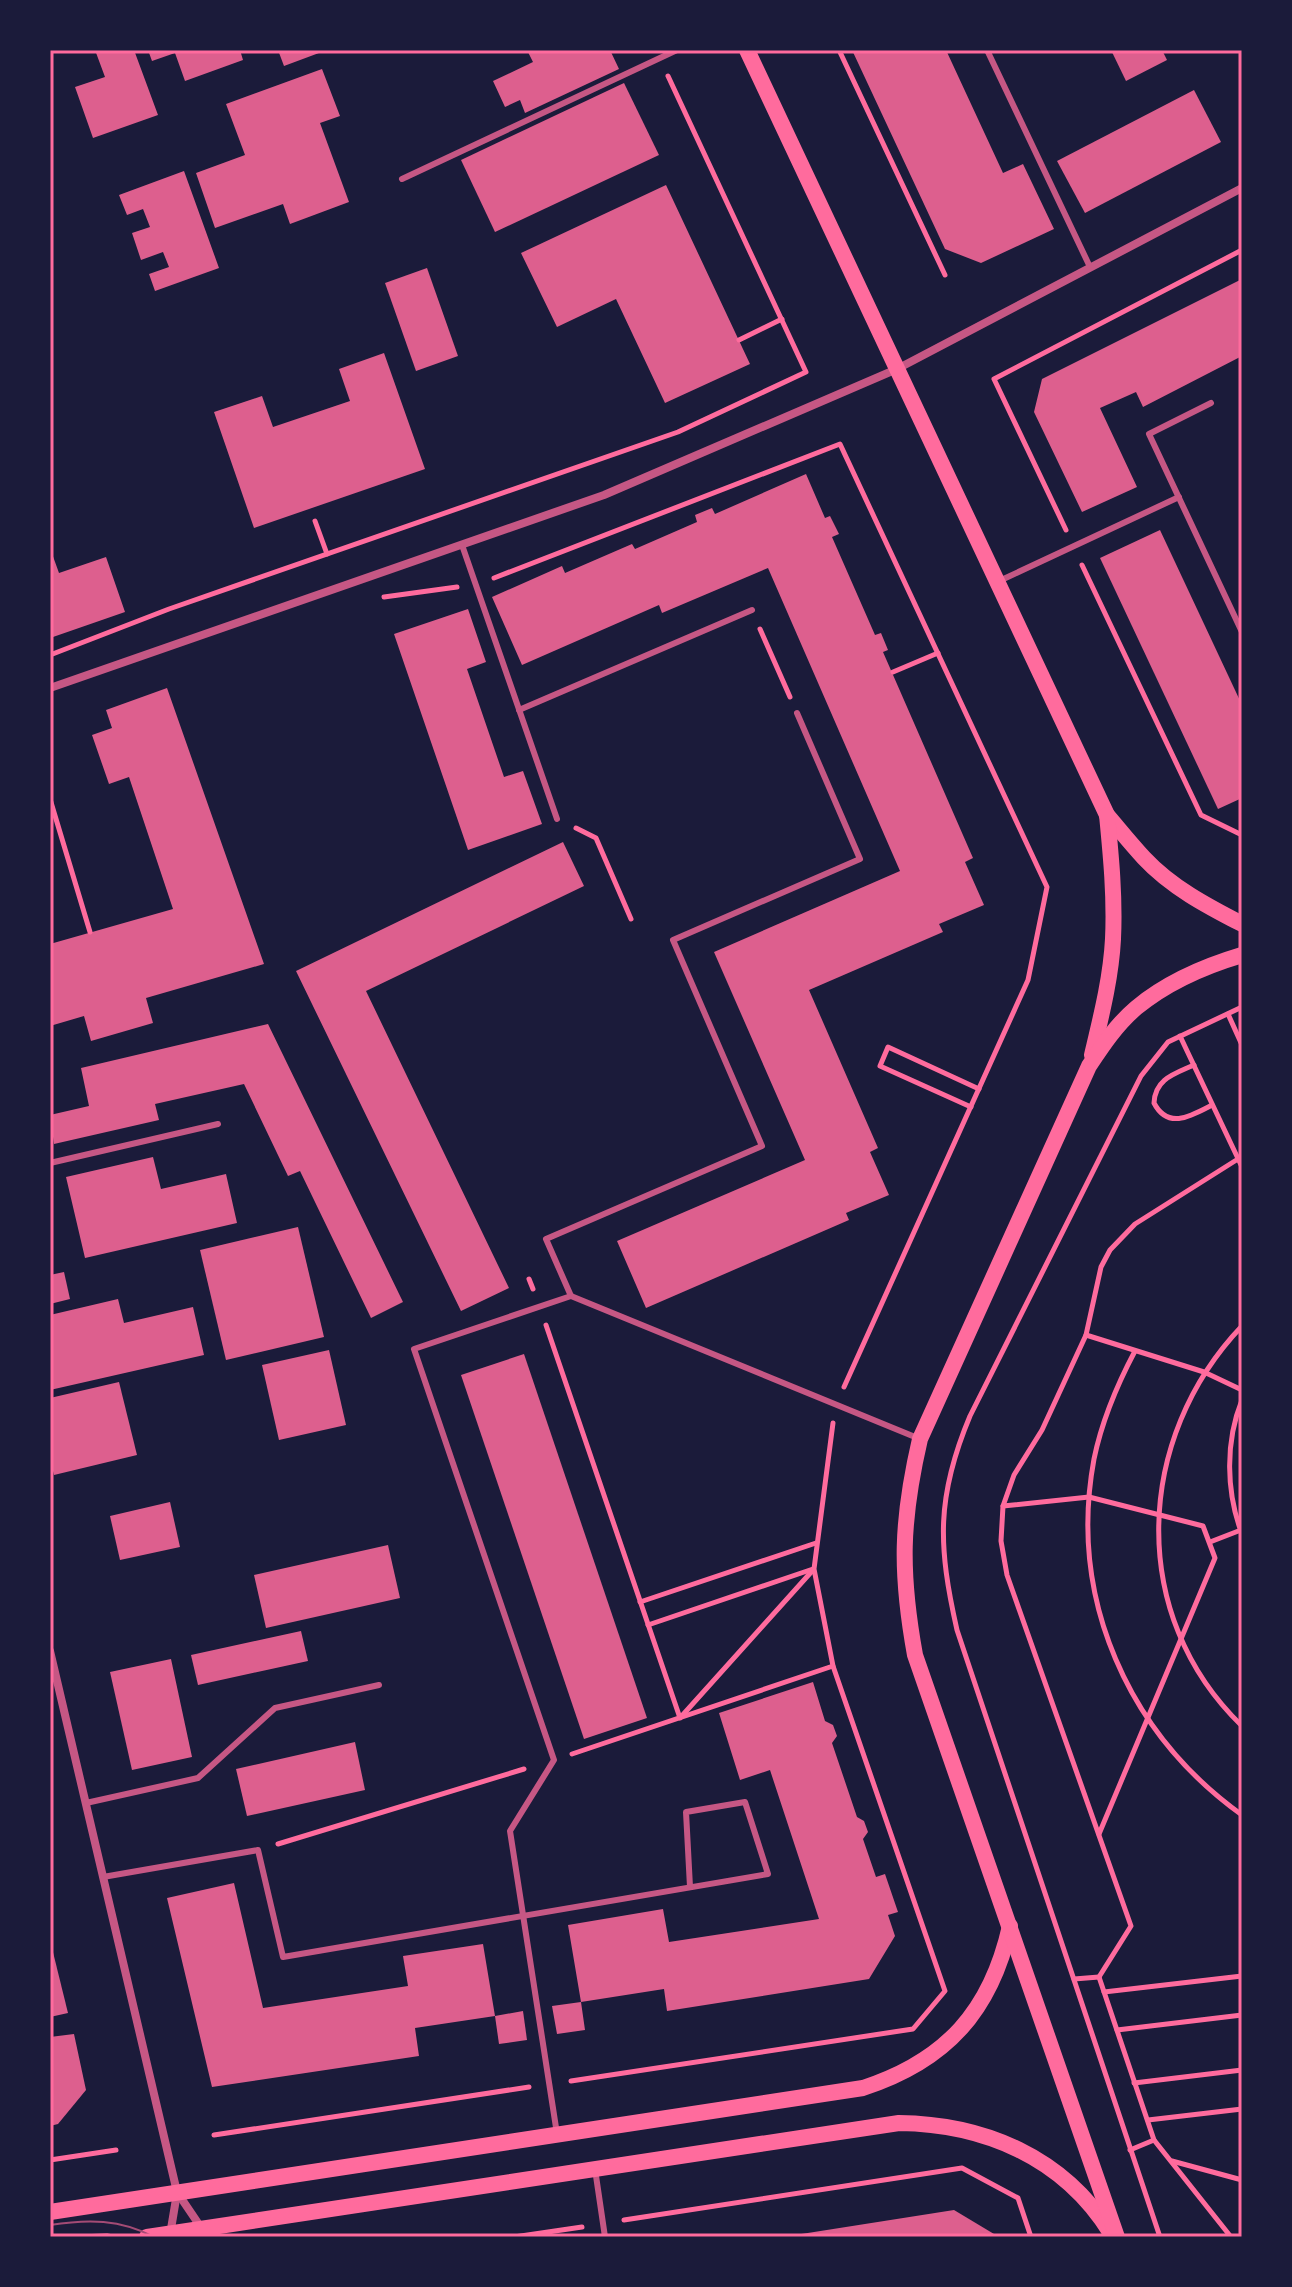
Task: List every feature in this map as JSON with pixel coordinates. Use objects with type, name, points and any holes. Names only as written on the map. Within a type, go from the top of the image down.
[{"type":"main road","points":[[747,50],[1107,815],[1145,860],[1175,885],[1242,924]]},
{"type":"main road","points":[[1107,815],[1114,878],[1113,941],[1105,1004],[1089,1066],[920,1439],[908,1492],[903,1547],[905,1601],[915,1655],[1115,2237]]},
{"type":"main road","points":[[1089,1066],[1113,1031],[1136,1008],[1185,977],[1242,955]]},
{"type":"main road","points":[[50,2212],[863,2088],[915,2067],[937,2052],[973,2015],[997,1973],[1010,1926]]},
{"type":"main road","points":[[147,2237],[203,2233],[899,2123],[954,2127],[1006,2143],[1063,2178],[1115,2237]]},
{"type":"street","points":[[50,688],[604,495],[897,369],[1242,188]]},
{"type":"street","points":[[50,1651],[177,2192],[203,2233]]},
{"type":"street","points":[[170,2235],[177,2192]]},
{"type":"lane","points":[[402,179],[677,50]]},
{"type":"lane","points":[[987,50],[1090,267]]},
{"type":"lane","points":[[1211,403],[1149,434],[1242,632]]},
{"type":"lane","points":[[997,582],[1179,497]]},
{"type":"lane","points":[[462,545],[557,819]]},
{"type":"lane","points":[[519,710],[752,610]]},
{"type":"lane","points":[[571,1296],[546,1239],[762,1146],[673,940],[860,859],[797,713]]},
{"type":"lane","points":[[50,1163],[218,1124]]},
{"type":"lane","points":[[557,2134],[510,1831],[554,1760],[414,1349],[571,1296],[920,1439]]},
{"type":"lane","points":[[86,1803],[198,1778],[275,1708],[379,1685]]},
{"type":"lane","points":[[103,1877],[258,1850],[283,1957],[768,1874],[745,1802],[686,1812],[690,1887]]},
{"type":"lane","points":[[594,2169],[605,2237]]},
{"type":"path","points":[[839,50],[945,275]]},
{"type":"path","points":[[50,655],[169,609],[678,432],[806,372],[660,58]]},
{"type":"path","points":[[1242,250],[994,379],[1201,815],[1242,835]]},
{"type":"path","points":[[739,340],[782,319]]},
{"type":"path","points":[[378,598],[475,585],[840,444],[1047,887],[1028,980],[836,1405],[816,1543],[814,1569],[833,1666],[945,1991],[913,2029]]},
{"type":"path","points":[[315,521],[327,554]]},
{"type":"path","points":[[752,610],[797,713]]},
{"type":"path","points":[[893,672],[938,653]]},
{"type":"path","points":[[50,799],[90,932]]},
{"type":"path","points":[[596,838],[631,919]]},
{"type":"path","points":[[1160,2237],[957,1630],[942,1551],[945,1496],[956,1450],[970,1416],[1141,1076],[1168,1042],[1242,1007]]},
{"type":"path","points":[[1228,1014],[1242,1044]]},
{"type":"path","points":[[1180,1036],[1242,1167]]},
{"type":"path","points":[[971,1107],[880,1066],[888,1047],[979,1089]]},
{"type":"path","points":[[1194,1065],[1159,1084],[1154,1093],[1154,1103],[1166,1118],[1175,1120],[1212,1105]]},
{"type":"path","points":[[1099,1977],[1131,1926],[1007,1575],[1001,1541],[1003,1506],[1014,1475],[1048,1419],[1086,1335],[1101,1267],[1121,1236],[1238,1159]]},
{"type":"path","points":[[529,1279],[680,1718]]},
{"type":"path","points":[[1242,1326],[1204,1372],[1176,1426],[1161,1484],[1158,1514],[1163,1577],[1182,1638],[1197,1669],[1216,1697],[1242,1726]]},
{"type":"path","points":[[1086,1335],[1204,1372],[1242,1390]]},
{"type":"path","points":[[1135,1351],[1104,1421],[1094,1458],[1089,1497],[1090,1563],[1101,1618],[1115,1660],[1147,1719],[1193,1775],[1242,1815]]},
{"type":"path","points":[[1210,1542],[1241,1531],[1229,1471],[1231,1441],[1242,1400]]},
{"type":"path","points":[[1003,1506],[1089,1497],[1203,1526],[1215,1558],[1099,1834]]},
{"type":"path","points":[[640,1602],[816,1543]]},
{"type":"path","points":[[648,1625],[814,1569]]},
{"type":"path","points":[[680,1718],[814,1569]]},
{"type":"path","points":[[258,1850],[554,1760],[833,1666]]},
{"type":"path","points":[[1104,1992],[1242,1976]]},
{"type":"path","points":[[1074,1979],[1099,1977]]},
{"type":"path","points":[[1099,1977],[1154,2140],[1231,2237]]},
{"type":"path","points":[[1117,2030],[1242,2015]]},
{"type":"path","points":[[1134,2083],[1242,2070]]},
{"type":"path","points":[[1148,2120],[1242,2109]]},
{"type":"path","points":[[1130,2150],[1154,2140]]},
{"type":"path","points":[[50,2160],[116,2150]]},
{"type":"path","points":[[1171,2161],[1242,2180]]},
{"type":"path","points":[[514,2237],[962,2168],[1018,2198],[1031,2237]]},
{"type":"building","points":[[95,50],[134,50],[158,115],[93,138],[75,87],[105,77]]},
{"type":"building","points":[[148,50],[240,50],[243,60],[185,81],[175,53],[152,61]]},
{"type":"building","points":[[278,50],[327,50],[284,66]]},
{"type":"building","points":[[527,50],[610,50],[619,69],[525,113],[520,100],[505,107],[493,81],[533,62]]},
{"type":"building","points":[[852,50],[946,50],[1003,173],[1023,164],[1054,229],[981,263],[945,249]]},
{"type":"building","points":[[1111,50],[1162,50],[1167,60],[1126,81]]},
{"type":"building","points":[[322,69],[340,116],[320,123],[349,202],[290,224],[283,204],[215,228],[196,173],[245,155],[226,104]]},
{"type":"building","points":[[624,83],[659,155],[495,232],[461,160]]},
{"type":"building","points":[[1194,90],[1221,142],[1085,213],[1057,161]]},
{"type":"building","points":[[184,171],[219,268],[155,291],[149,274],[169,267],[163,252],[141,260],[132,233],[150,227],[143,209],[127,215],[119,195]]},
{"type":"building","points":[[666,185],[750,364],[665,403],[616,299],[557,327],[521,253]]},
{"type":"building","points":[[427,268],[458,356],[416,371],[385,283]]},
{"type":"building","points":[[1242,279],[1242,356],[1143,407],[1136,392],[1100,408],[1137,487],[1082,512],[1034,412],[1042,379]]},
{"type":"building","points":[[384,353],[425,469],[254,528],[214,412],[262,396],[273,427],[350,401],[339,369]]},
{"type":"building","points":[[806,474],[825,518],[830,516],[839,534],[832,537],[875,635],[881,633],[888,650],[883,652],[973,858],[965,862],[984,905],[939,924],[943,932],[809,990],[878,1148],[870,1152],[889,1195],[846,1213],[849,1220],[646,1308],[617,1241],[805,1160],[714,952],[900,871],[768,568],[662,613],[659,605],[522,665],[492,597],[562,566],[565,573],[632,544],[635,549],[697,522],[695,515],[712,508],[715,514]]},
{"type":"building","points":[[1160,530],[1242,705],[1242,798],[1218,809],[1100,558]]},
{"type":"building","points":[[50,548],[59,573],[106,557],[125,612],[53,637],[50,630]]},
{"type":"building","points":[[468,609],[486,662],[467,669],[504,777],[523,771],[542,824],[468,850],[394,634]]},
{"type":"building","points":[[167,688],[264,964],[146,998],[153,1023],[91,1041],[84,1016],[50,1026],[50,944],[173,909],[129,777],[109,784],[92,735],[112,728],[106,710]]},
{"type":"building","points":[[563,842],[584,886],[366,991],[509,1288],[461,1311],[296,971]]},
{"type":"building","points":[[268,1024],[403,1302],[371,1318],[300,1171],[288,1176],[244,1084],[155,1104],[159,1120],[54,1144],[50,1115],[89,1106],[81,1068]]},
{"type":"building","points":[[153,1157],[161,1189],[226,1174],[237,1223],[85,1258],[66,1177]]},
{"type":"building","points":[[298,1227],[324,1337],[226,1360],[200,1250]]},
{"type":"building","points":[[64,1272],[70,1299],[50,1304],[50,1275]]},
{"type":"building","points":[[118,1299],[124,1323],[193,1307],[204,1355],[50,1390],[50,1315]]},
{"type":"building","points":[[329,1350],[346,1425],[279,1440],[262,1365]]},
{"type":"building","points":[[524,1354],[647,1718],[584,1739],[461,1375]]},
{"type":"building","points":[[119,1382],[137,1455],[54,1475],[50,1459],[50,1398]]},
{"type":"building","points":[[170,1502],[180,1547],[120,1560],[110,1516]]},
{"type":"building","points":[[388,1545],[400,1598],[266,1628],[254,1575]]},
{"type":"building","points":[[301,1631],[308,1661],[198,1685],[191,1655]]},
{"type":"building","points":[[171,1659],[192,1757],[132,1770],[110,1672]]},
{"type":"building","points":[[813,1682],[825,1721],[833,1725],[837,1736],[832,1743],[857,1817],[864,1821],[868,1832],[863,1839],[876,1877],[885,1874],[898,1912],[888,1915],[895,1936],[869,1979],[667,2011],[664,1989],[581,2002],[568,1925],[663,1909],[669,1942],[819,1919],[770,1770],[740,1780],[719,1713]]},
{"type":"building","points":[[355,1742],[365,1790],[247,1816],[236,1769]]},
{"type":"building","points":[[234,1883],[263,2008],[408,1986],[403,1956],[483,1944],[495,2016],[415,2028],[419,2056],[212,2087],[167,1898]]},
{"type":"building","points":[[50,1940],[68,2013],[50,2017]]},
{"type":"building","points":[[581,2002],[585,2030],[557,2034],[552,2006]]},
{"type":"building","points":[[523,2011],[527,2040],[499,2044],[495,2016]]},
{"type":"building","points":[[74,2034],[86,2090],[58,2124],[50,2126],[50,2037]]},
{"type":"building","points":[[954,2210],[999,2237],[795,2237],[795,2235]]},
{"type":"tram line","points":[[50,2225],[104,2222],[154,2237]]},
{"type":"tram line","points":[[61,2237],[107,2234],[117,2237]]}]
